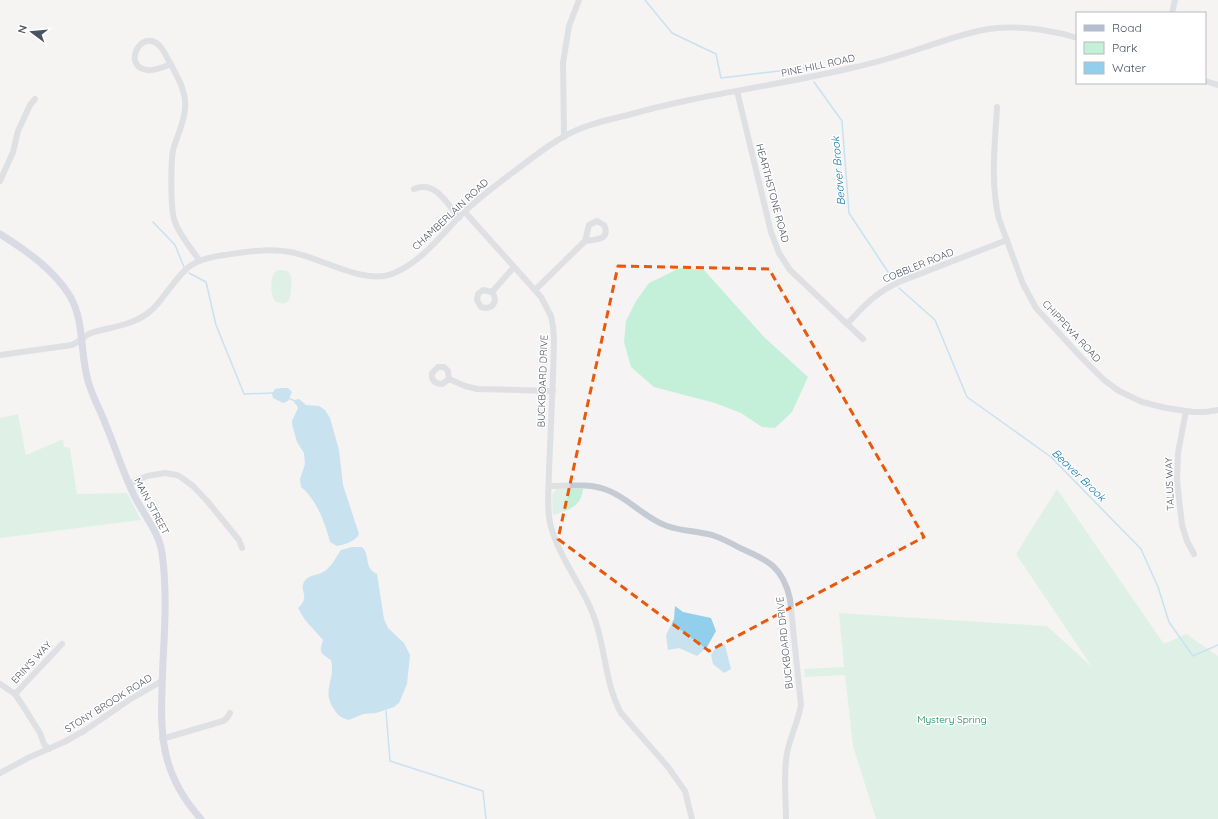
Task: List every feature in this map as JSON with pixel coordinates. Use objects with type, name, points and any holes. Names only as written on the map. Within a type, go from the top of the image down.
[{"type":"main road","name":"MAIN STREET","points":[[0,234],[36,258],[51,272],[62,285],[75,305],[89,386],[124,474],[157,536],[162,554],[164,615],[161,719],[162,739],[169,768],[192,810],[201,819]]},
{"type":"street","points":[[564,136],[563,63],[569,26],[579,0]]},
{"type":"street","points":[[1172,12],[1175,0]]},
{"type":"street","name":"PINE HILL ROAD","points":[[564,136],[581,128],[660,106],[857,67],[958,36],[984,30],[1011,27],[1031,28],[1058,32],[1076,38]]},
{"type":"street","points":[[171,64],[153,70],[144,70],[135,59],[136,49],[144,42],[154,42],[162,48],[171,64],[182,87],[185,104],[182,122],[173,153],[172,216],[178,230],[199,260]]},
{"type":"street","points":[[1206,81],[1218,85]]},
{"type":"street","name":"HEARTHSTONE ROAD","points":[[736,91],[771,232],[779,253],[790,270],[863,338]]},
{"type":"street","points":[[0,181],[14,152],[18,131],[30,105],[35,99]]},
{"type":"street","name":"CHIPPEWA ROAD","points":[[997,107],[994,176],[995,198],[999,219],[1027,292],[1036,308],[1104,380],[1131,398],[1186,411],[1206,412],[1218,410]]},
{"type":"street","name":"CHAMBERLAIN ROAD","points":[[0,355],[72,345],[87,334],[132,322],[155,308],[186,269],[191,264],[199,260],[226,255],[283,251],[309,256],[360,275],[376,276],[393,274],[424,254],[465,212],[502,181],[564,136]]},
{"type":"street","points":[[414,189],[423,186],[434,190],[459,218]]},
{"type":"street","name":"BUCKBOARD DRIVE","points":[[465,212],[535,290],[546,304],[551,316],[553,326],[549,486],[550,525],[569,568],[586,599],[597,626],[612,694],[621,714],[668,767],[685,791],[692,819]]},
{"type":"street","points":[[535,290],[585,240]]},
{"type":"street","name":"COBBLER ROAD","points":[[847,324],[872,297],[893,285],[1007,240]]},
{"type":"street","points":[[492,292],[514,267]]},
{"type":"street","points":[[449,379],[464,386],[477,388],[552,391]]},
{"type":"street","name":"TALUS WAY","points":[[1186,411],[1177,459],[1177,480],[1182,525],[1187,541],[1194,554]]},
{"type":"street","points":[[129,484],[147,476],[165,473],[177,475],[193,486],[208,502],[239,540],[242,548]]},
{"type":"street","name":"BUCKBOARD DRIVE","points":[[549,486],[591,486],[607,490],[654,521],[668,526],[718,538],[768,562],[780,574],[787,587],[790,599],[798,669],[800,705],[799,717],[789,743],[787,755],[786,819]]},
{"type":"street","name":"ERIN'S WAY","points":[[15,694],[62,644]]},
{"type":"street","name":"STONY BROOK ROAD","points":[[0,773],[84,731],[129,700],[162,681]]},
{"type":"street","points":[[0,684],[15,694],[40,734],[44,744],[49,749]]},
{"type":"street","points":[[162,739],[223,721],[230,713]]},
{"type":"highlighted area","points":[[618,266],[769,269],[924,537],[709,651],[558,539]]},
{"type":"green space","points":[[680,268],[704,270],[764,337],[808,377],[792,412],[775,428],[762,427],[741,413],[715,403],[654,387],[631,367],[624,342],[626,321],[636,301],[649,283]]},
{"type":"green space","points":[[278,270],[286,271],[289,273],[291,278],[290,298],[286,303],[275,301],[272,294],[271,284],[273,276]]},
{"type":"green space","points":[[18,414],[26,455],[63,439],[64,447],[70,448],[77,494],[127,493],[141,520],[0,538],[0,418]]},
{"type":"green space","points":[[557,489],[583,489],[580,500],[577,504],[569,509],[553,515],[552,496]]},
{"type":"green space","name":"Mystery Spring","points":[[1057,489],[1164,644],[1186,634],[1218,656],[1218,819],[876,819],[853,746],[845,675],[805,677],[804,669],[844,667],[839,613],[1047,626],[1092,667],[1016,554]]},
{"type":"water","points":[[288,388],[292,392],[288,401],[283,403],[273,398],[272,394],[275,389]]},
{"type":"water","points":[[299,399],[306,405],[319,406],[325,410],[330,418],[339,450],[343,485],[359,534],[352,541],[337,546],[330,542],[326,527],[316,505],[307,492],[301,487],[300,479],[305,464],[304,453],[297,442],[292,424],[298,408],[294,403],[295,400]]},
{"type":"water","points":[[352,547],[362,547],[365,550],[368,565],[377,574],[384,619],[388,628],[404,643],[410,655],[407,684],[399,703],[394,707],[376,713],[363,714],[349,720],[339,715],[330,702],[329,690],[332,673],[331,660],[321,652],[323,640],[305,620],[298,608],[304,601],[303,585],[306,579],[326,570],[341,550]]},
{"type":"water","points":[[675,606],[683,612],[711,618],[716,631],[707,647],[697,656],[679,648],[668,650],[666,635],[674,619]]},
{"type":"water","points":[[719,643],[725,645],[731,669],[724,673],[713,664],[711,655]]},
{"type":"waterway","name":"Beaver Brook","points":[[645,0],[672,33],[716,54],[721,78],[804,68],[806,71]]},
{"type":"waterway","name":"Beaver Brook","points":[[814,82],[842,121],[849,213],[892,278]]},
{"type":"waterway","points":[[153,222],[175,245],[184,267]]},
{"type":"waterway","points":[[189,273],[206,282],[216,325],[244,394],[273,393]]},
{"type":"waterway","name":"Beaver Brook","points":[[899,288],[935,320],[967,397],[1051,457],[1141,549],[1158,587],[1169,622],[1193,656],[1218,645]]},
{"type":"waterway","points":[[288,398],[295,401]]},
{"type":"waterway","points":[[386,711],[390,761],[483,791],[486,819]]}]
